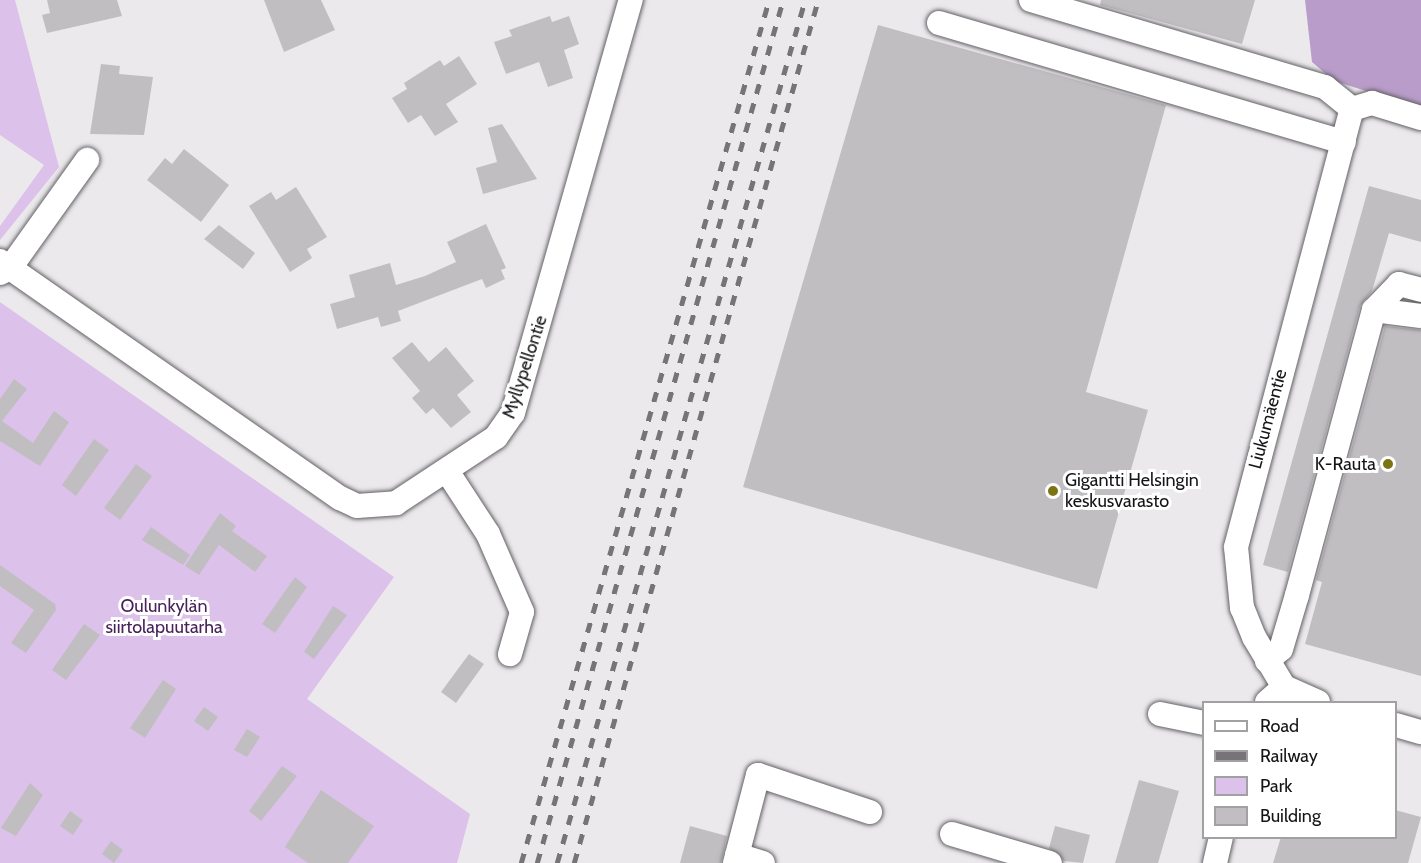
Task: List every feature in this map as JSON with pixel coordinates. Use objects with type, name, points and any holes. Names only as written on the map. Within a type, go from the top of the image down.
[{"type":"street","name":"Myllypellontie","points":[[3,267],[357,506],[396,503],[496,437],[516,404],[631,0]]},
{"type":"street","points":[[1031,0],[1325,87],[1352,109],[1372,103],[1421,118]]},
{"type":"street","points":[[939,23],[1344,142]]},
{"type":"street","name":"Liukumäentie","points":[[1312,701],[1276,695],[1267,661],[1242,608],[1236,547],[1352,109]]},
{"type":"street","points":[[3,267],[87,160]]},
{"type":"street","points":[[1267,661],[1281,649],[1298,595],[1374,310],[1399,284],[1421,290]]},
{"type":"street","points":[[1374,310],[1421,316]]},
{"type":"street","points":[[447,471],[488,534],[522,612],[510,654]]},
{"type":"street","points":[[1161,714],[1202,723]]},
{"type":"street","points":[[1397,726],[1421,732]]},
{"type":"street","points":[[763,863],[736,859],[758,775],[870,812]]},
{"type":"street","points":[[952,834],[1050,863]]},
{"type":"street","points":[[1215,863],[1221,839]]},
{"type":"green space","points":[[0,0],[15,0],[59,167],[0,240],[0,226],[44,165],[0,135]]},
{"type":"green space","name":"Oulunkylän siirtolapuutarha","points":[[0,302],[394,577],[307,699],[470,814],[457,863],[0,863]]},
{"type":"shaded area","points":[[1305,0],[1421,0],[1421,108],[1334,81],[1312,62]]},
{"type":"building","points":[[47,0],[117,0],[122,16],[47,33],[42,15],[50,13]]},
{"type":"building","points":[[264,0],[321,0],[335,30],[284,52]]},
{"type":"building","points":[[1101,0],[1255,0],[1242,44],[1100,5]]},
{"type":"building","points":[[550,16],[552,22],[569,16],[579,44],[564,50],[573,78],[548,87],[539,62],[506,74],[494,42],[512,36],[509,30]]},
{"type":"building","points":[[878,25],[1166,105],[1086,392],[1148,410],[1097,589],[743,487]]},
{"type":"building","points":[[459,56],[477,84],[446,104],[458,122],[435,136],[421,115],[408,123],[392,98],[407,89],[404,83],[440,60],[444,66]]},
{"type":"building","points":[[101,64],[120,66],[119,74],[153,77],[144,135],[90,134]]},
{"type":"building","points":[[502,124],[537,179],[483,194],[476,168],[497,162],[488,128]]},
{"type":"building","points":[[184,149],[229,185],[201,222],[147,180],[165,158],[172,164]]},
{"type":"building","points":[[1369,186],[1421,200],[1421,242],[1389,233],[1372,291],[1360,306],[1288,572],[1263,565]]},
{"type":"building","points":[[296,187],[327,237],[307,249],[312,258],[290,272],[249,206],[271,192],[276,200]]},
{"type":"building","points":[[486,224],[506,268],[501,270],[505,279],[486,288],[482,279],[398,311],[401,321],[381,327],[378,317],[337,329],[330,304],[355,297],[349,275],[390,263],[396,285],[425,276],[456,262],[447,242]]},
{"type":"building","points":[[219,225],[255,253],[243,269],[204,239]]},
{"type":"building","name":"K-Rauta","points":[[1385,326],[1421,330],[1421,676],[1305,644],[1322,582],[1316,580]]},
{"type":"building","points":[[412,342],[429,362],[446,347],[474,381],[457,395],[471,412],[451,428],[433,408],[426,414],[412,398],[420,391],[392,358]]},
{"type":"building","points":[[14,379],[27,389],[2,421],[33,443],[54,411],[69,422],[40,466],[0,441],[0,399]]},
{"type":"building","points":[[94,439],[109,450],[76,496],[62,485]]},
{"type":"building","points":[[136,464],[152,476],[120,520],[104,508]]},
{"type":"building","points":[[220,513],[236,526],[232,531],[267,556],[255,572],[219,545],[199,575],[185,566]]},
{"type":"building","points":[[151,527],[190,555],[183,565],[142,540]]},
{"type":"building","points":[[0,565],[55,604],[56,610],[26,653],[11,643],[34,610],[0,586]]},
{"type":"building","points":[[295,577],[307,587],[275,633],[262,624]]},
{"type":"building","points":[[333,606],[347,615],[314,659],[304,652]]},
{"type":"building","points":[[84,624],[100,635],[66,680],[52,670]]},
{"type":"building","points":[[469,654],[484,664],[456,703],[441,692]]},
{"type":"building","points":[[163,680],[176,689],[145,738],[130,728]]},
{"type":"building","points":[[204,707],[218,717],[208,731],[194,721]]},
{"type":"building","points":[[247,729],[260,737],[247,757],[234,750]]},
{"type":"building","points":[[282,766],[297,776],[261,821],[249,811]]},
{"type":"building","points":[[1139,780],[1179,791],[1158,863],[1115,863]]},
{"type":"building","points":[[30,783],[43,795],[16,836],[1,828]]},
{"type":"building","points":[[321,790],[374,826],[348,863],[308,863],[285,847]]},
{"type":"building","points":[[70,811],[83,820],[73,835],[60,826]]},
{"type":"building","points":[[1397,811],[1421,817],[1408,863],[1273,863],[1280,839],[1397,839]]},
{"type":"building","points":[[690,826],[727,836],[721,863],[680,863]]},
{"type":"building","points":[[1055,826],[1090,835],[1083,863],[1064,861],[1049,848]]},
{"type":"building","points":[[111,841],[123,850],[114,863],[102,854]]},
{"type":"railway","points":[[521,863],[769,0]]},
{"type":"railway","points":[[537,863],[783,0]]},
{"type":"railway","points":[[557,863],[805,0]]},
{"type":"railway","points":[[574,863],[818,0]]},
{"type":"place","name":"K-Rauta","points":[[1388,464]]},
{"type":"place","name":"Gigantti Helsingin keskusvarasto","points":[[1053,491]]}]
